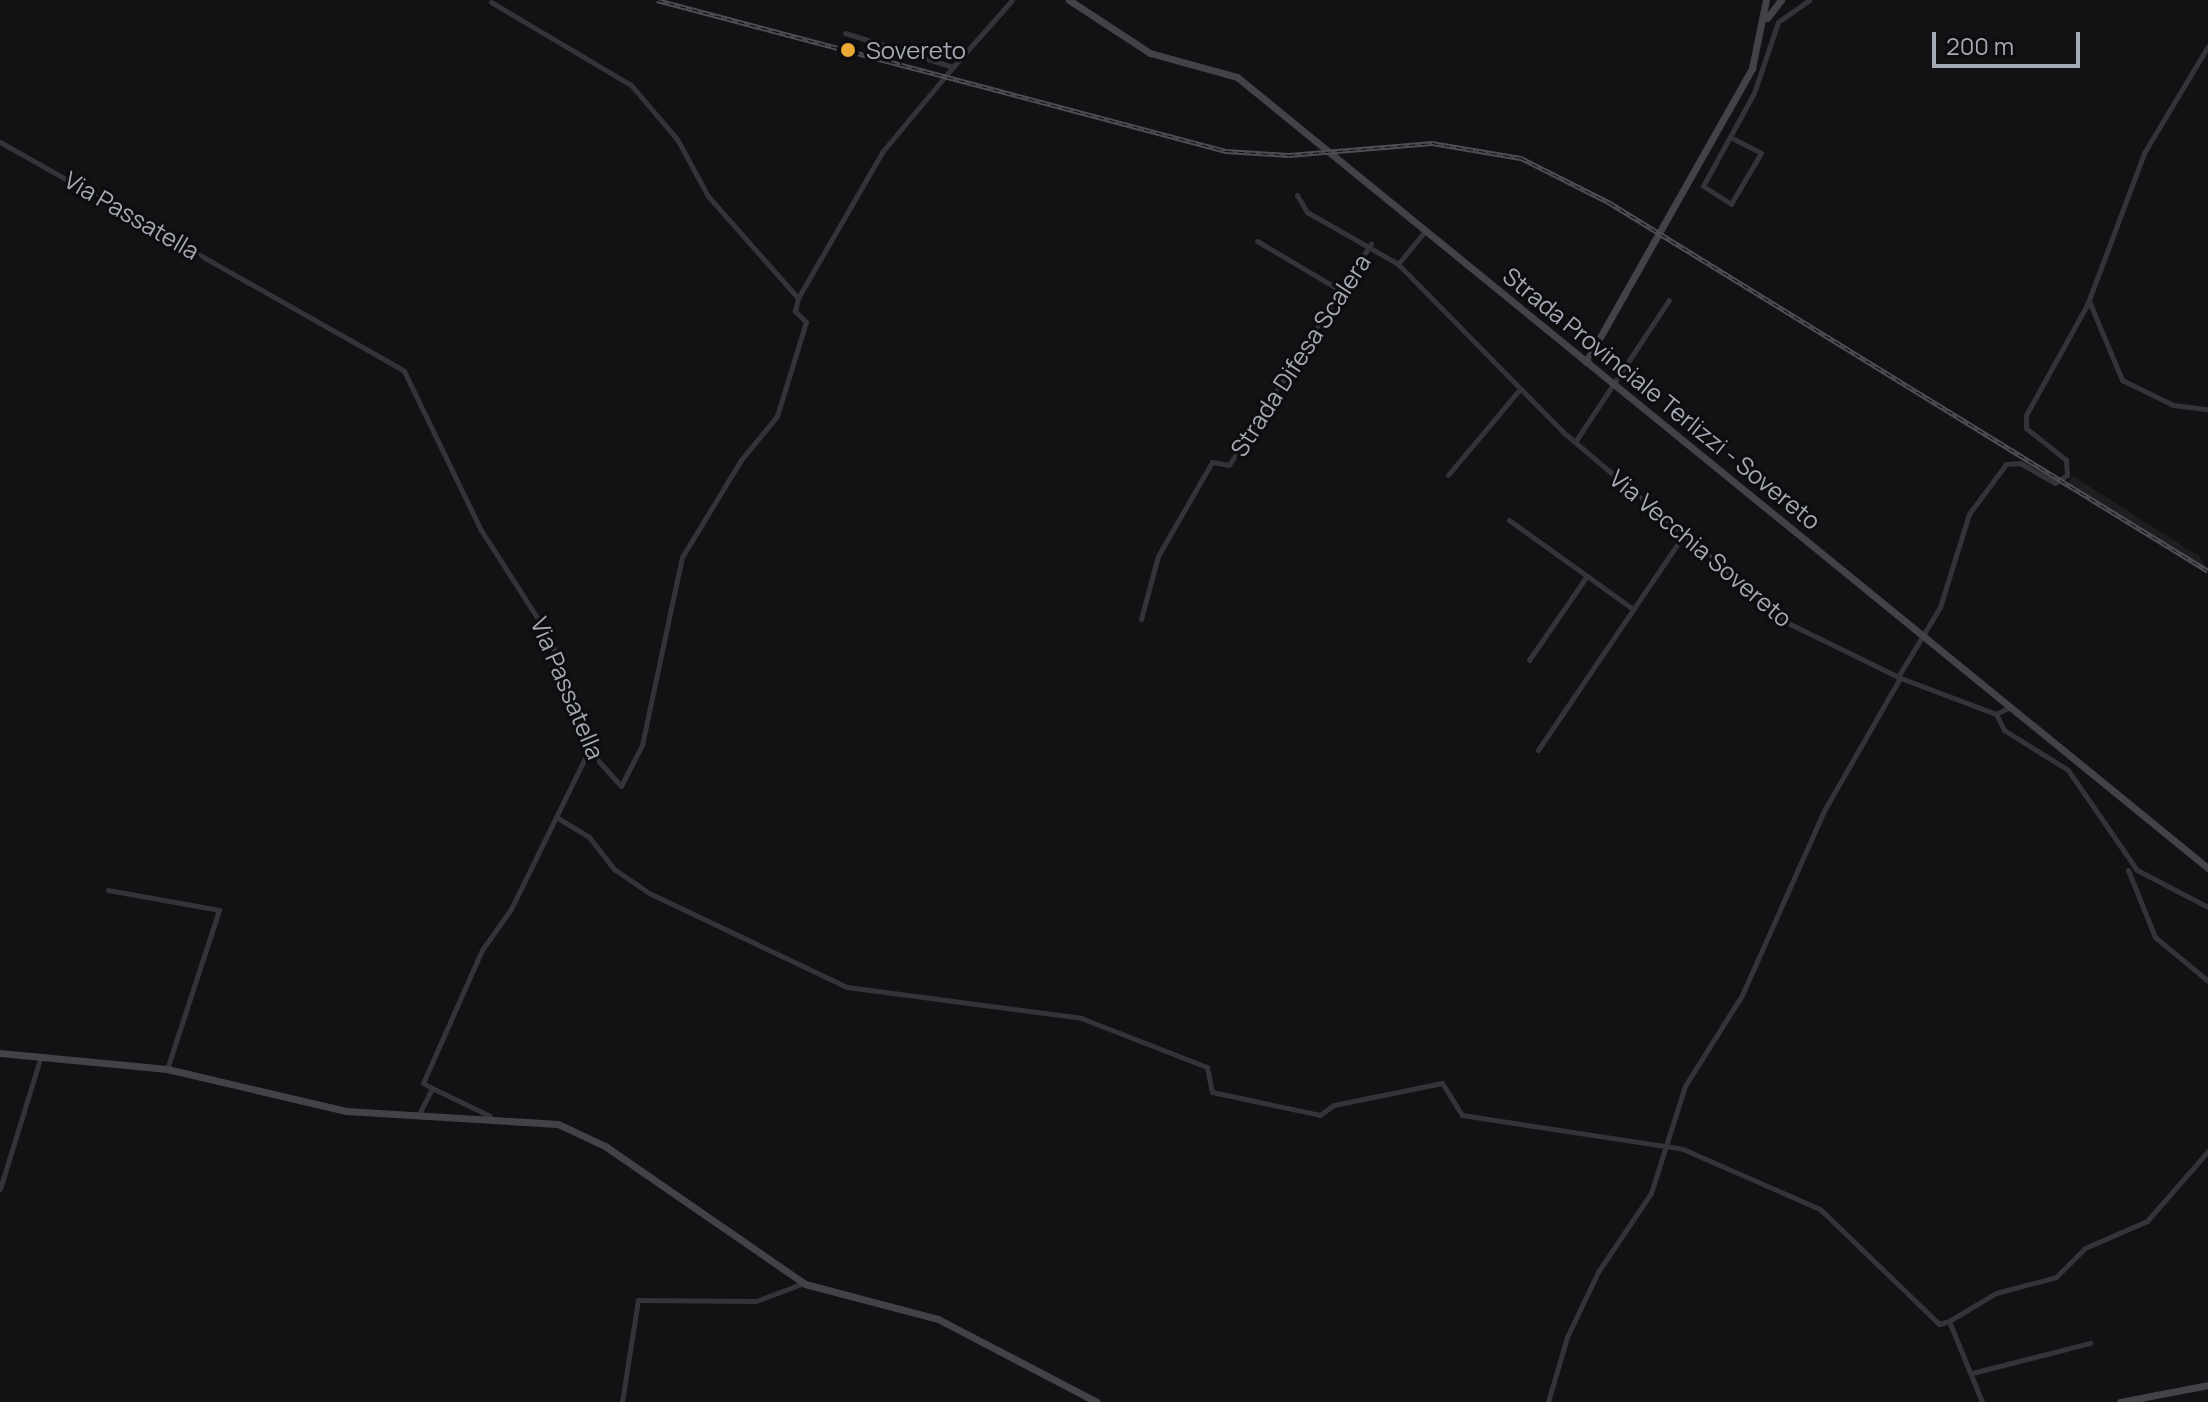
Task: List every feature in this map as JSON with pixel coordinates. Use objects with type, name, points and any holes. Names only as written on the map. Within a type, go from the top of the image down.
[{"type":"main road","name":"Strada Provinciale Terlizzi - Sovereto","points":[[1069,0],[1150,53],[1231,73],[2208,868]]},
{"type":"main road","points":[[1583,359],[1752,68],[1766,0]]},
{"type":"main road","points":[[1763,24],[1781,0]]},
{"type":"main road","points":[[0,1053],[39,1062],[167,1069],[326,1108],[490,1116],[582,1133],[804,1283],[938,1319],[1097,1402]]},
{"type":"main road","points":[[2120,1402],[2208,1385]]},
{"type":"street","points":[[491,2],[631,85],[677,139],[708,196],[798,298],[883,151],[1012,0]]},
{"type":"street","points":[[1734,139],[1761,153],[1731,204],[1703,186],[1759,83],[1778,22],[1809,0]]},
{"type":"street","points":[[845,33],[953,67]]},
{"type":"street","points":[[1548,1402],[1567,1337],[1598,1272],[1651,1193],[1680,1096],[1742,995],[1825,809],[1940,607],[1969,514],[2006,464],[2020,463],[2055,483],[2067,475],[2066,460],[2024,421],[2088,301],[2144,153],[2208,46]]},
{"type":"street","name":"Via Passatella","points":[[0,142],[404,371],[481,530],[549,636],[590,748],[622,785],[642,745],[682,557],[741,460],[777,416],[806,322],[795,311],[798,298]]},
{"type":"street","name":"Via Vecchia Sovereto","points":[[1297,195],[1307,212],[1371,244],[1398,264],[1519,390],[1575,442],[1683,536],[1810,637],[1899,678],[1996,714],[2004,730],[2068,770],[2137,870],[2208,907]]},
{"type":"street","points":[[1398,264],[1425,231]]},
{"type":"street","points":[[1257,241],[1340,290]]},
{"type":"street","name":"Strada Difesa Scalera","points":[[1141,619],[1158,556],[1212,462],[1229,465],[1371,244]]},
{"type":"street","points":[[1575,442],[1669,300]]},
{"type":"street","points":[[2088,301],[2122,380],[2173,405],[2208,409]]},
{"type":"street","points":[[1448,475],[1519,390]]},
{"type":"street","points":[[1509,520],[1633,609]]},
{"type":"street","points":[[1538,750],[1683,536]]},
{"type":"street","points":[[1529,660],[1587,576]]},
{"type":"street","points":[[1996,714],[2010,707]]},
{"type":"street","points":[[490,1116],[423,1083],[429,1064],[590,748]]},
{"type":"street","points":[[556,817],[589,837],[614,869],[649,893],[847,987],[1081,1018],[1207,1067],[1212,1092],[1320,1115],[1334,1105],[1442,1083],[1462,1115],[1663,1146],[1820,1209],[1939,1324],[1996,1293],[2056,1277],[2085,1248],[2147,1221],[2208,1151]]},
{"type":"street","points":[[2128,870],[2151,932],[2208,981]]},
{"type":"street","points":[[108,890],[219,910],[167,1069]]},
{"type":"street","points":[[0,1189],[39,1062]]},
{"type":"street","points":[[419,1114],[432,1088]]},
{"type":"street","points":[[622,1402],[638,1300],[756,1301],[804,1283]]},
{"type":"street","points":[[1949,1321],[1982,1402]]},
{"type":"street","points":[[1972,1373],[2090,1343]]},
{"type":"shaded area","points":[[2073,476],[2200,557],[2208,574],[2068,483]]},
{"type":"railway","points":[[657,0],[1226,151],[1289,155],[1432,143],[1521,158],[1610,203],[2208,571]]},
{"type":"place","name":"Sovereto","points":[[848,50]]}]
